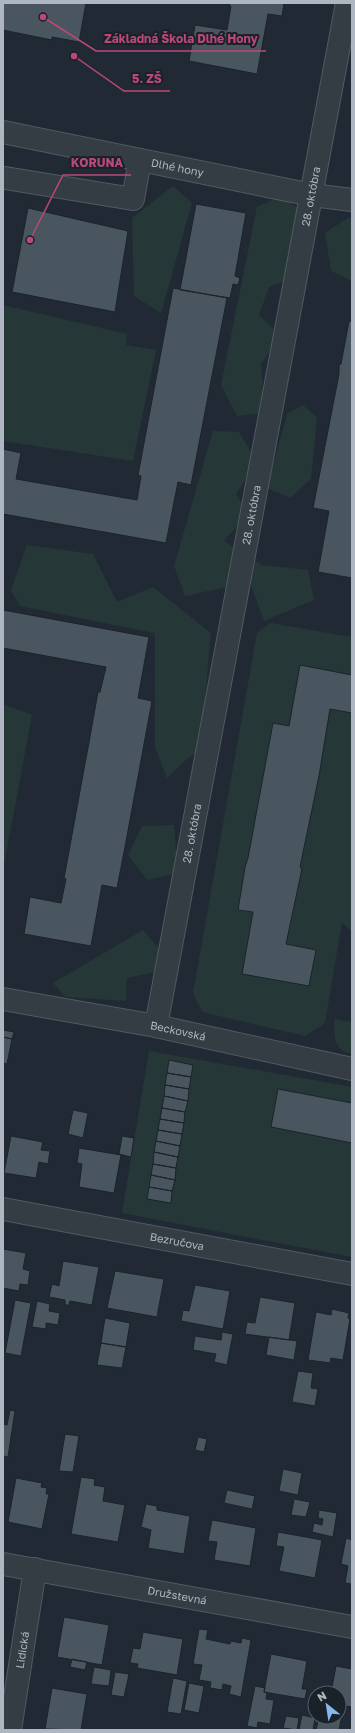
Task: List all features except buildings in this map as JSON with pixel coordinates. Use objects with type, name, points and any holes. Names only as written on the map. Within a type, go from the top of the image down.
[{"type":"street","name":"28. októbra","points":[[156,1026],[347,3]]},
{"type":"street","name":"Dlhé hony","points":[[3,132],[312,195],[352,200]]},
{"type":"street","points":[[5,178],[133,199],[140,160]]},
{"type":"street","name":"Beckovská","points":[[3,999],[156,1026],[352,1069]]},
{"type":"street","name":"Bezručova","points":[[3,1209],[352,1274]]},
{"type":"street","name":"Družstevná","points":[[3,1564],[352,1627]]},
{"type":"street","name":"Lidická","points":[[10,1730],[35,1569]]},
{"type":"green space","points":[[173,186],[192,203],[161,313],[134,296],[132,218]]},
{"type":"green space","points":[[279,197],[303,211],[290,279],[269,287],[259,315],[280,336],[261,364],[264,413],[237,416],[221,385],[257,207]]},
{"type":"green space","points":[[348,218],[352,218],[352,281],[331,271],[325,233]]},
{"type":"green space","points":[[3,305],[127,334],[126,345],[156,350],[133,461],[3,441]]},
{"type":"green space","points":[[303,405],[317,418],[311,479],[290,498],[267,488],[287,414]]},
{"type":"green space","points":[[213,431],[239,432],[257,462],[236,494],[248,513],[224,541],[262,565],[308,570],[314,600],[264,621],[250,582],[185,596],[174,566]]},
{"type":"green space","points":[[27,545],[93,554],[117,602],[153,587],[211,633],[205,698],[221,738],[187,759],[167,778],[155,747],[155,633],[20,606],[11,590]]},
{"type":"green space","points":[[270,623],[352,637],[352,932],[342,922],[325,1023],[305,1036],[202,1012],[193,993],[257,633]]},
{"type":"green space","points":[[3,704],[32,715],[3,870]]},
{"type":"green space","points":[[174,825],[178,873],[147,880],[128,855],[142,826]]},
{"type":"green space","points":[[143,930],[175,968],[127,978],[126,1001],[66,997],[53,983]]},
{"type":"green space","points":[[334,1019],[352,1022],[352,1054],[341,1049],[338,1045],[335,1036]]},
{"type":"green space","points":[[149,1051],[352,1087],[352,1257],[122,1213]]},
{"type":"place","name":"Základná Škola Dlhé Hony","points":[[43,17]]},
{"type":"place","name":"5. ZŠ","points":[[74,56]]},
{"type":"place","name":"KORUNA","points":[[30,240]]}]
